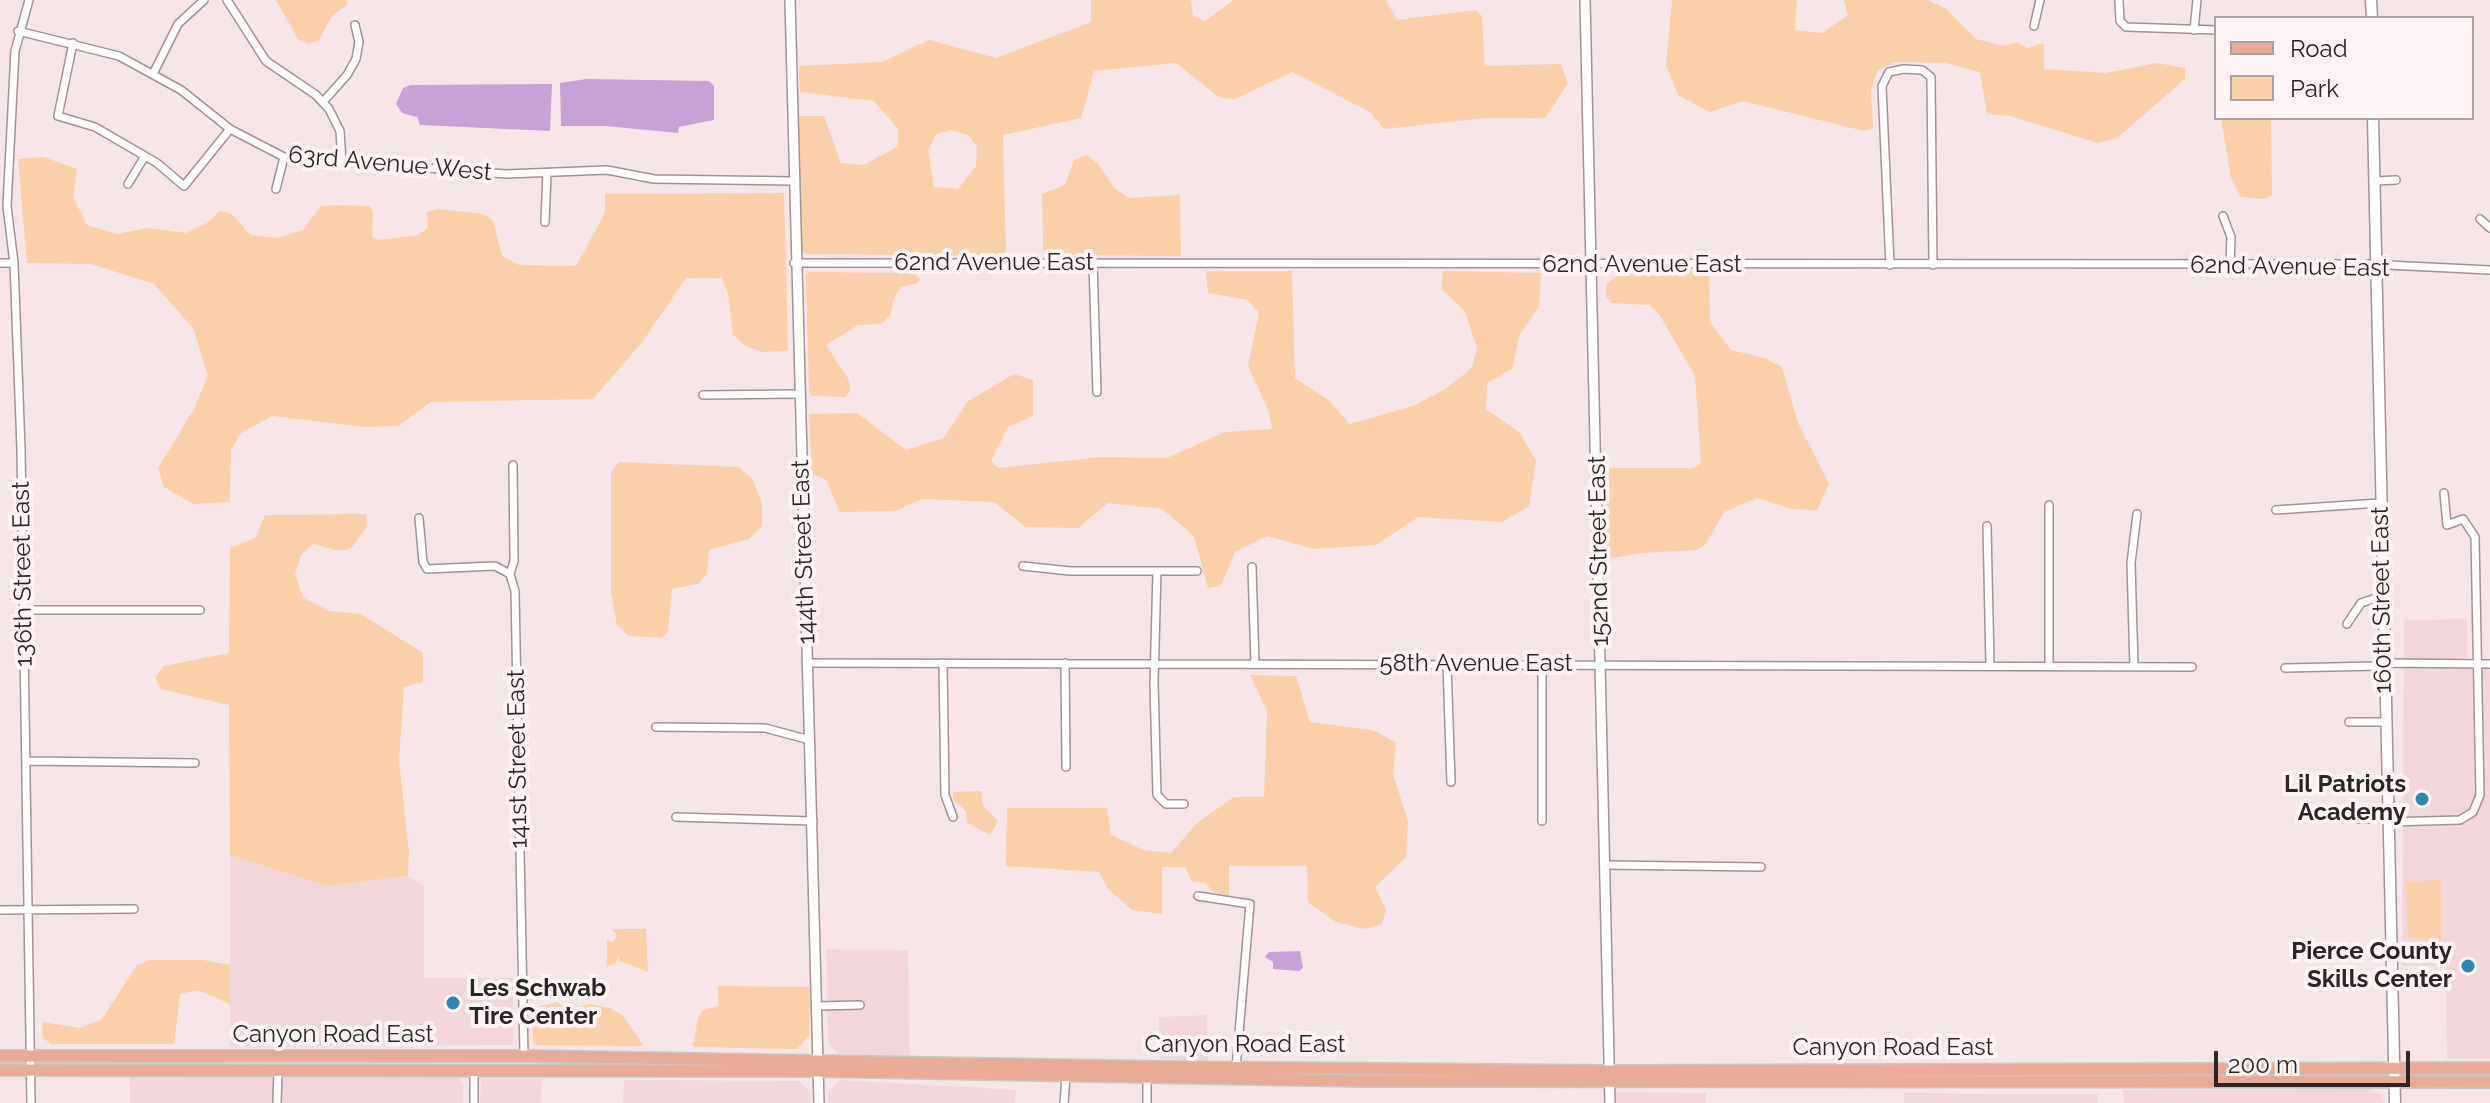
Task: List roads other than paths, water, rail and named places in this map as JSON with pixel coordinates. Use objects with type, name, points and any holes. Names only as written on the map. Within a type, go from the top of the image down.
[{"type":"main road","name":"160th Street East","points":[[2373,120],[2379,503],[2395,1103]]},
{"type":"main road","name":"Canyon Road East","points":[[0,1056],[524,1056],[1251,1080],[2490,1068]]},
{"type":"main road","points":[[474,1071],[518,1063],[524,1056]]},
{"type":"main road","points":[[278,1070],[283,1063],[334,1058]]},
{"type":"main road","name":"Canyon Road East","points":[[0,1070],[474,1071],[820,1066],[1297,1068],[1610,1076],[2490,1082]]},
{"type":"main road","points":[[1251,1080],[1295,1073],[1297,1068]]},
{"type":"street","name":"136th Street East","points":[[29,0],[18,31],[7,189],[14,263],[28,761],[31,1103]]},
{"type":"street","points":[[153,74],[178,24],[204,0]]},
{"type":"street","points":[[227,0],[266,61],[323,102],[340,131],[342,161]]},
{"type":"street","name":"144th Street East","points":[[790,0],[794,263],[819,1103]]},
{"type":"street","name":"152nd Street East","points":[[1585,0],[1610,1103]]},
{"type":"street","points":[[2034,26],[2040,0]]},
{"type":"street","points":[[2119,0],[2122,25],[2214,30]]},
{"type":"street","points":[[2194,30],[2197,0]]},
{"type":"street","points":[[323,102],[347,75],[356,59],[359,42],[355,25]]},
{"type":"street","name":"63rd Avenue West","points":[[18,31],[119,56],[194,98],[230,129],[284,157],[506,174],[607,170],[654,179],[793,181]]},
{"type":"street","points":[[73,43],[58,116],[95,127],[145,156],[184,186],[230,129]]},
{"type":"street","points":[[1890,265],[1882,86],[1885,75],[1895,70],[1927,72],[1931,77],[1933,265]]},
{"type":"street","points":[[128,184],[145,156]]},
{"type":"street","points":[[276,189],[284,157]]},
{"type":"street","points":[[545,222],[547,173]]},
{"type":"street","points":[[2374,181],[2396,180]]},
{"type":"street","points":[[2223,216],[2231,237],[2230,264]]},
{"type":"street","points":[[2480,219],[2490,228]]},
{"type":"street","points":[[0,263],[14,263]]},
{"type":"street","name":"62nd Avenue East","points":[[794,263],[2230,264],[2490,270]]},
{"type":"street","points":[[1093,263],[1097,392]]},
{"type":"street","points":[[703,395],[798,394]]},
{"type":"street","name":"141st Street East","points":[[513,465],[514,561],[510,574],[515,591],[524,1056]]},
{"type":"street","points":[[2353,819],[2460,820],[2473,812],[2481,779],[2475,537],[2463,519],[2447,525],[2444,493]]},
{"type":"street","points":[[2276,510],[2379,503]]},
{"type":"street","points":[[2049,505],[2049,665]]},
{"type":"street","points":[[2134,667],[2131,563],[2137,514]]},
{"type":"street","points":[[419,518],[423,565],[427,569],[495,566],[510,574]]},
{"type":"street","points":[[1987,526],[1990,665]]},
{"type":"street","points":[[1023,566],[1070,571],[1197,571]]},
{"type":"street","points":[[1252,567],[1255,664]]},
{"type":"street","points":[[1157,571],[1157,795],[1166,804],[1184,804]]},
{"type":"street","points":[[2347,624],[2361,603],[2382,596]]},
{"type":"street","points":[[24,610],[200,610]]},
{"type":"street","name":"58th Avenue East","points":[[808,663],[2192,667]]},
{"type":"street","points":[[943,663],[945,795],[953,817]]},
{"type":"street","points":[[1065,663],[1066,767]]},
{"type":"street","points":[[1542,663],[1542,821]]},
{"type":"street","points":[[2285,668],[2378,666],[2383,663],[2490,664]]},
{"type":"street","points":[[1447,664],[1451,782]]},
{"type":"street","points":[[2349,722],[2385,722]]},
{"type":"street","points":[[656,727],[765,728],[810,740]]},
{"type":"street","points":[[28,761],[195,763]]},
{"type":"street","points":[[676,817],[813,821]]},
{"type":"street","points":[[1606,865],[1761,867]]},
{"type":"street","points":[[1198,896],[1250,904],[1236,1068]]},
{"type":"street","points":[[0,910],[134,909]]},
{"type":"street","points":[[818,1006],[860,1005]]},
{"type":"street","points":[[277,1103],[278,1070]]},
{"type":"street","points":[[474,1071],[474,1103]]},
{"type":"street","points":[[1064,1103],[1066,1076]]},
{"type":"street","points":[[1147,1078],[1147,1103]]},
{"type":"place","name":"Lil Patriots Academy","points":[[2422,799]]},
{"type":"place","name":"Pierce County Skills Center","points":[[2468,966]]},
{"type":"place","name":"Les Schwab Tire Center","points":[[453,1003]]}]
